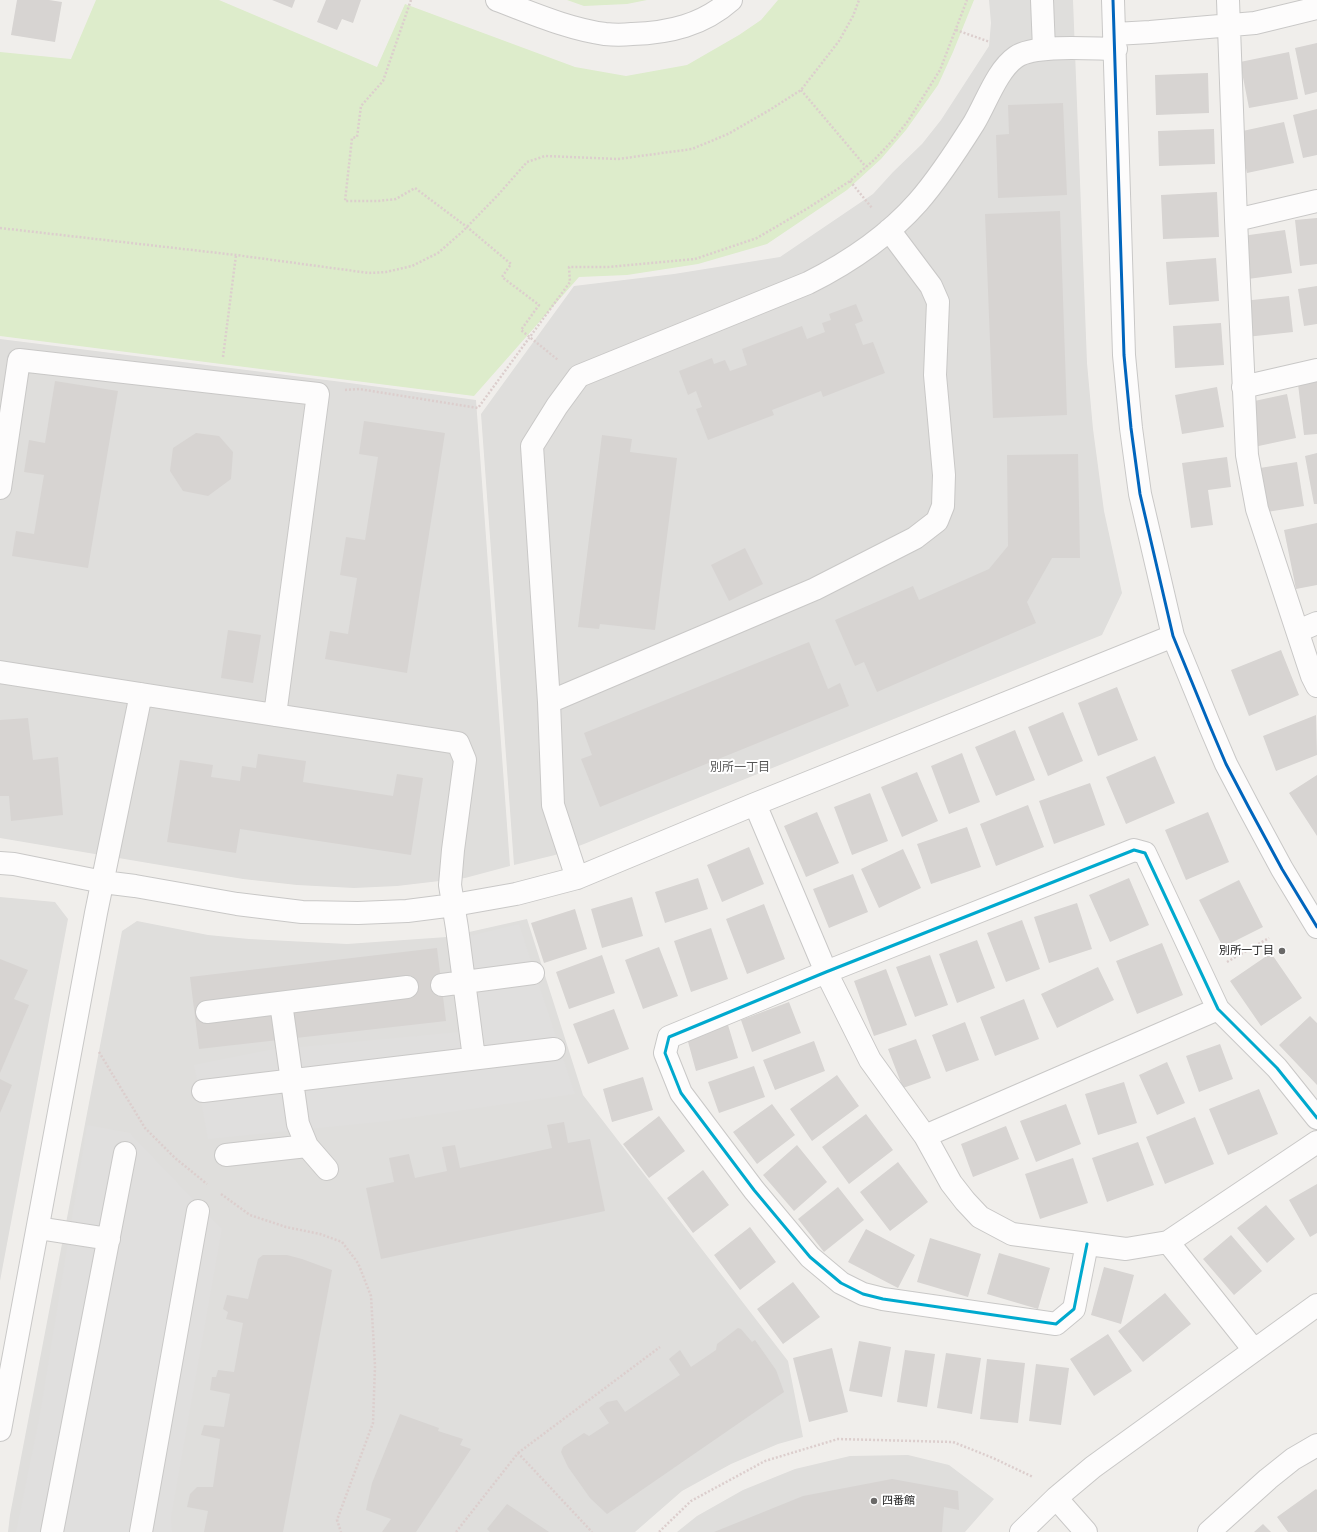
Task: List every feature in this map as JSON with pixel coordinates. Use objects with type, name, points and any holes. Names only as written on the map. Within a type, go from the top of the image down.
[{"type":"street","points":[[497,0],[559,23],[606,34],[619,35],[657,33],[688,26],[717,12],[732,0]]},
{"type":"street","points":[[1042,0],[1044,49]]},
{"type":"street","points":[[1113,0],[1124,355],[1131,428],[1140,494],[1173,636],[1226,764],[1282,869],[1317,927]]},
{"type":"street","points":[[1228,0],[1247,455],[1257,509],[1307,627],[1312,676],[1317,686]]},
{"type":"street","points":[[577,878],[553,805],[549,702],[532,446],[579,376],[808,283],[829,273],[852,258],[889,230],[917,203],[940,174],[974,123],[998,78],[1009,63],[1017,57],[1044,49],[1115,41],[1150,32],[1229,24],[1255,23],[1317,8]]},
{"type":"street","points":[[1236,220],[1317,201]]},
{"type":"street","points":[[549,702],[815,589],[915,538],[937,521],[943,506],[944,475],[935,375],[938,302],[931,286],[889,230]]},
{"type":"street","points":[[0,488],[19,360],[318,394],[275,715]]},
{"type":"street","points":[[1243,387],[1317,370]]},
{"type":"street","points":[[0,863],[14,864],[103,882],[135,886],[237,904],[302,912],[372,913],[407,911],[454,905],[516,894],[577,878],[755,804],[1173,636]]},
{"type":"street","points":[[0,672],[458,743],[464,760],[450,885],[454,905],[474,1058]]},
{"type":"street","points":[[0,1430],[103,882],[141,694]]},
{"type":"street","points":[[755,804],[826,972],[870,1060],[925,1136],[964,1201],[980,1217],[1012,1234],[1087,1244],[1126,1249],[1168,1242],[1317,1142]]},
{"type":"street","points":[[1087,1244],[1074,1309],[1056,1324],[883,1299],[863,1294],[841,1283],[810,1257],[754,1190],[681,1093],[665,1053],[669,1037],[826,972],[1134,850],[1145,853],[1218,1009],[1277,1068],[1317,1118]]},
{"type":"street","points":[[442,985],[533,973]]},
{"type":"street","points":[[207,1012],[407,987]]},
{"type":"street","points":[[281,1003],[298,1124],[307,1146],[327,1169]]},
{"type":"street","points":[[925,1136],[1218,1009]]},
{"type":"street","points":[[203,1091],[554,1049]]},
{"type":"street","points":[[226,1155],[307,1146]]},
{"type":"street","points":[[52,1532],[125,1153]]},
{"type":"street","points":[[142,1532],[198,1211]]},
{"type":"street","points":[[38,1228],[109,1239]]},
{"type":"street","points":[[1168,1242],[1254,1350]]},
{"type":"street","points":[[1020,1532],[1056,1498],[1093,1467],[1317,1305]]},
{"type":"street","points":[[1209,1532],[1292,1459],[1317,1445]]},
{"type":"street","points":[[1056,1498],[1086,1532]]},
{"type":"path","points":[[410,0],[383,81],[361,106],[357,137],[352,138],[345,201],[378,201],[396,199],[415,188],[467,227],[511,264],[502,277],[539,305],[521,330],[547,351]]},
{"type":"path","points":[[0,228],[236,255],[369,273],[386,272],[412,266],[438,253],[467,227],[527,162],[545,156],[618,159],[692,149],[728,134],[768,111],[801,90],[839,41],[860,0]]},
{"type":"path","points":[[359,389],[478,408],[570,282],[569,267],[608,267],[695,259],[757,238],[808,208],[850,180],[866,167],[892,141],[908,121],[940,70],[967,0]]},
{"type":"path","points":[[956,30],[993,43]]},
{"type":"path","points":[[801,90],[866,167]]},
{"type":"path","points":[[850,180],[873,210]]},
{"type":"path","points":[[223,358],[236,255]]},
{"type":"path","points":[[1203,977],[1269,938]]},
{"type":"path","points":[[97,1048],[145,1128],[175,1158],[211,1187]]},
{"type":"path","points":[[218,1192],[250,1215],[286,1227],[320,1234],[342,1242],[358,1263],[370,1296],[375,1366],[373,1423],[338,1520],[341,1532]]},
{"type":"path","points":[[456,1532],[518,1453],[660,1347]]},
{"type":"path","points":[[659,1532],[692,1501],[765,1461],[838,1438],[953,1442],[993,1458],[1033,1477]]},
{"type":"path","points":[[518,1453],[592,1532]]},
{"type":"shaded area","points":[[989,0],[1073,0],[1087,363],[1093,429],[1104,511],[1122,593],[1102,635],[584,844],[555,855],[514,865],[481,414],[574,286],[674,274],[780,257],[873,194],[922,144],[941,120],[989,46],[991,23]]},
{"type":"shaded area","points":[[0,339],[476,400],[510,866],[465,878],[397,886],[354,888],[297,885],[243,879],[0,838]]},
{"type":"shaded area","points":[[0,897],[55,902],[68,919],[0,1281]]},
{"type":"shaded area","points":[[527,919],[583,1095],[788,1361],[803,1437],[778,1444],[731,1464],[682,1491],[635,1532],[8,1532],[10,1515],[122,931],[137,921],[208,935],[249,939],[347,944],[447,937]]},
{"type":"shaded area","points":[[519,924],[575,1094],[388,1121],[208,1139],[194,1065],[269,1050],[459,1032],[449,941]]},
{"type":"shaded area","points":[[87,1125],[130,1133],[222,1229],[171,1518],[172,1532],[16,1532],[40,1414]]},
{"type":"shaded area","points":[[908,1455],[949,1465],[994,1499],[965,1532],[677,1532],[697,1516],[743,1490],[795,1469],[850,1456]]},
{"type":"green space","points":[[96,0],[219,0],[377,67],[405,4],[575,67],[626,76],[687,65],[739,35],[761,20],[778,0],[974,0],[938,85],[906,130],[881,159],[847,190],[767,244],[698,264],[627,275],[579,277],[474,396],[0,336],[0,52],[71,59]]},
{"type":"green space","points":[[567,0],[647,0],[627,4],[584,6]]},
{"type":"building","points":[[17,0],[49,0],[62,2],[55,42],[11,35]]},
{"type":"building","points":[[272,0],[295,0],[292,8]]},
{"type":"building","points":[[326,0],[361,0],[353,23],[342,19],[337,30],[317,22]]},
{"type":"building","points":[[1317,43],[1317,92],[1305,95],[1295,48]]},
{"type":"building","points":[[1289,52],[1298,99],[1249,108],[1240,62]]},
{"type":"building","points":[[1208,73],[1209,113],[1156,115],[1155,75]]},
{"type":"building","points":[[1063,103],[1067,195],[998,198],[996,135],[1009,134],[1008,105]]},
{"type":"building","points":[[1317,109],[1317,155],[1303,158],[1293,115]]},
{"type":"building","points":[[1284,122],[1294,163],[1247,173],[1238,132]]},
{"type":"building","points":[[1214,129],[1215,164],[1159,166],[1158,131]]},
{"type":"building","points":[[1217,192],[1219,237],[1163,239],[1161,195]]},
{"type":"building","points":[[1060,211],[1067,415],[993,418],[985,214]]},
{"type":"building","points":[[1317,218],[1317,264],[1300,266],[1295,220]]},
{"type":"building","points":[[1285,230],[1292,273],[1248,279],[1242,236]]},
{"type":"building","points":[[1216,258],[1219,301],[1169,305],[1166,262]]},
{"type":"building","points":[[1317,286],[1317,324],[1304,326],[1298,289]]},
{"type":"building","points":[[1289,296],[1293,332],[1246,337],[1243,301]]},
{"type":"building","points":[[856,304],[863,321],[855,324],[863,345],[873,342],[885,373],[823,397],[821,391],[772,410],[774,415],[708,440],[696,409],[702,407],[696,391],[688,395],[679,371],[712,358],[714,364],[725,360],[730,371],[747,365],[742,349],[802,326],[807,339],[825,332],[822,323],[831,320],[829,314]]},
{"type":"building","points":[[1221,323],[1224,365],[1175,368],[1173,326]]},
{"type":"building","points":[[55,381],[118,391],[88,568],[12,556],[16,531],[34,534],[44,475],[24,472],[29,440],[45,443]]},
{"type":"building","points":[[1317,382],[1317,434],[1304,435],[1298,384]]},
{"type":"building","points":[[1217,387],[1224,427],[1182,434],[1175,395]]},
{"type":"building","points":[[1287,394],[1296,438],[1254,447],[1245,403]]},
{"type":"building","points":[[364,421],[445,433],[407,673],[325,659],[330,631],[348,634],[357,578],[340,575],[346,537],[365,540],[378,457],[359,454]]},
{"type":"building","points":[[196,433],[219,436],[233,452],[231,479],[208,496],[183,491],[170,471],[173,448]]},
{"type":"building","points":[[602,435],[632,439],[630,452],[677,458],[655,630],[600,624],[599,629],[578,627]]},
{"type":"building","points":[[1317,453],[1317,504],[1314,504],[1305,456]]},
{"type":"building","points":[[1078,454],[1080,558],[1052,558],[1027,602],[1036,623],[877,692],[864,662],[855,666],[835,620],[913,586],[919,600],[989,569],[1008,546],[1007,455]]},
{"type":"building","points":[[1227,457],[1231,487],[1208,490],[1213,525],[1191,528],[1182,463]]},
{"type":"building","points":[[1297,462],[1304,506],[1267,512],[1260,468]]},
{"type":"building","points":[[1317,523],[1317,585],[1296,589],[1284,530]]},
{"type":"building","points":[[745,548],[763,584],[729,601],[711,565]]},
{"type":"building","points":[[228,630],[261,635],[253,683],[221,678]]},
{"type":"building","points":[[809,642],[828,689],[840,683],[849,706],[600,807],[581,759],[592,755],[584,733]]},
{"type":"building","points":[[1281,650],[1299,695],[1249,716],[1231,670]]},
{"type":"building","points":[[1117,687],[1138,740],[1098,756],[1078,703]]},
{"type":"building","points":[[1063,712],[1083,761],[1048,776],[1028,727]]},
{"type":"building","points":[[1316,715],[1317,755],[1276,771],[1263,736]]},
{"type":"building","points":[[28,718],[33,760],[58,757],[63,815],[11,821],[9,796],[0,796],[0,720]]},
{"type":"building","points":[[1015,730],[1035,780],[996,796],[975,747]]},
{"type":"building","points":[[962,753],[980,802],[949,814],[931,766]]},
{"type":"building","points":[[258,754],[306,761],[303,782],[393,796],[397,774],[423,778],[411,855],[240,829],[236,853],[167,842],[180,760],[213,765],[211,777],[240,781],[242,766],[256,768]]},
{"type":"building","points":[[1155,756],[1175,803],[1126,824],[1106,777]]},
{"type":"building","points":[[917,772],[938,821],[902,837],[881,787]]},
{"type":"building","points":[[1317,775],[1317,836],[1289,793]]},
{"type":"building","points":[[1090,783],[1105,825],[1054,844],[1039,801]]},
{"type":"building","points":[[870,793],[888,841],[852,855],[834,807]]},
{"type":"building","points":[[1028,805],[1044,847],[996,866],[980,824]]},
{"type":"building","points":[[817,812],[839,863],[806,877],[784,826]]},
{"type":"building","points":[[1208,812],[1229,862],[1186,880],[1165,830]]},
{"type":"building","points":[[967,827],[981,867],[931,884],[917,844]]},
{"type":"building","points":[[749,847],[764,884],[722,902],[707,865]]},
{"type":"building","points":[[903,849],[921,888],[879,908],[861,869]]},
{"type":"building","points":[[853,874],[868,912],[829,928],[813,889]]},
{"type":"building","points":[[698,878],[708,909],[665,923],[655,892]]},
{"type":"building","points":[[1129,878],[1149,925],[1110,942],[1089,895]]},
{"type":"building","points":[[1239,880],[1263,927],[1223,947],[1199,900]]},
{"type":"building","points":[[632,897],[643,936],[602,948],[591,909]]},
{"type":"building","points":[[1077,903],[1092,949],[1049,963],[1034,917]]},
{"type":"building","points":[[764,904],[785,959],[747,974],[726,919]]},
{"type":"building","points":[[575,909],[587,949],[544,963],[531,923]]},
{"type":"building","points":[[1022,920],[1040,969],[1006,982],[987,933]]},
{"type":"building","points":[[711,928],[728,979],[691,992],[674,941]]},
{"type":"building","points":[[977,940],[995,988],[957,1003],[939,954]]},
{"type":"building","points":[[1162,943],[1183,995],[1137,1014],[1116,961]]},
{"type":"building","points":[[659,947],[678,996],[643,1009],[625,960]]},
{"type":"building","points":[[437,948],[446,1021],[199,1049],[190,977]]},
{"type":"building","points":[[1271,953],[1302,998],[1261,1026],[1230,981]]},
{"type":"building","points":[[602,955],[615,993],[569,1009],[556,972]]},
{"type":"building","points":[[930,955],[948,1005],[915,1017],[896,967]]},
{"type":"building","points":[[0,959],[28,970],[14,999],[29,1005],[0,1073]]},
{"type":"building","points":[[1098,967],[1114,1000],[1057,1028],[1041,994]]},
{"type":"building","points":[[886,969],[907,1025],[874,1036],[854,981]]},
{"type":"building","points":[[1024,999],[1039,1039],[995,1056],[980,1017]]},
{"type":"building","points":[[789,1002],[801,1033],[752,1052],[741,1020]]},
{"type":"building","points":[[614,1009],[629,1049],[588,1064],[573,1024]]},
{"type":"building","points":[[1310,1016],[1317,1023],[1317,1085],[1279,1045]]},
{"type":"building","points":[[965,1022],[979,1060],[946,1072],[932,1035]]},
{"type":"building","points":[[728,1025],[738,1058],[696,1071],[687,1038]]},
{"type":"building","points":[[916,1039],[931,1078],[903,1088],[888,1049]]},
{"type":"building","points":[[814,1041],[825,1071],[775,1090],[763,1060]]},
{"type":"building","points":[[1220,1044],[1233,1079],[1199,1092],[1186,1056]]},
{"type":"building","points":[[1167,1062],[1185,1103],[1157,1115],[1139,1075]]},
{"type":"building","points":[[754,1066],[765,1097],[719,1113],[708,1082]]},
{"type":"building","points":[[837,1075],[859,1106],[812,1141],[790,1109]]},
{"type":"building","points":[[643,1077],[653,1110],[612,1122],[603,1089]]},
{"type":"building","points":[[0,1079],[12,1085],[0,1113]]},
{"type":"building","points":[[1124,1082],[1137,1123],[1098,1135],[1085,1094]]},
{"type":"building","points":[[1259,1089],[1278,1134],[1228,1155],[1209,1109]]},
{"type":"building","points":[[772,1104],[795,1135],[757,1164],[733,1132]]},
{"type":"building","points":[[1066,1104],[1081,1144],[1036,1162],[1020,1121]]},
{"type":"building","points":[[866,1114],[893,1150],[849,1184],[822,1147]]},
{"type":"building","points":[[659,1116],[685,1151],[649,1178],[623,1144]]},
{"type":"building","points":[[1195,1117],[1214,1164],[1165,1184],[1146,1137]]},
{"type":"building","points":[[564,1122],[568,1143],[590,1139],[605,1211],[381,1259],[366,1188],[394,1182],[389,1158],[409,1154],[415,1178],[447,1171],[442,1147],[455,1145],[460,1168],[552,1148],[547,1125]]},
{"type":"building","points":[[1006,1126],[1019,1159],[973,1177],[961,1144]]},
{"type":"building","points":[[1138,1142],[1154,1185],[1107,1202],[1092,1158]]},
{"type":"building","points":[[797,1145],[827,1182],[794,1211],[763,1175]]},
{"type":"building","points":[[1073,1158],[1088,1203],[1040,1219],[1025,1174]]},
{"type":"building","points":[[898,1162],[928,1202],[890,1231],[860,1192]]},
{"type":"building","points":[[703,1170],[729,1205],[693,1233],[667,1198]]},
{"type":"building","points":[[1317,1184],[1317,1233],[1310,1237],[1289,1200]]},
{"type":"building","points":[[838,1187],[864,1220],[824,1252],[798,1219]]},
{"type":"building","points":[[1266,1205],[1295,1239],[1267,1263],[1237,1228]]},
{"type":"building","points":[[750,1227],[776,1262],[740,1290],[714,1255]]},
{"type":"building","points":[[866,1229],[915,1255],[898,1288],[848,1262]]},
{"type":"building","points":[[1231,1235],[1262,1271],[1234,1295],[1203,1259]]},
{"type":"building","points":[[930,1238],[981,1254],[968,1297],[917,1282]]},
{"type":"building","points":[[999,1253],[1050,1268],[1038,1309],[987,1294]]},
{"type":"building","points":[[263,1255],[287,1255],[332,1270],[283,1532],[204,1532],[208,1511],[187,1507],[190,1494],[197,1487],[213,1487],[220,1439],[201,1435],[204,1425],[224,1427],[230,1394],[210,1390],[212,1377],[216,1377],[218,1370],[234,1372],[243,1323],[226,1319],[228,1312],[223,1309],[227,1295],[248,1299],[258,1259]]},
{"type":"building","points":[[1104,1267],[1134,1275],[1121,1324],[1091,1315]]},
{"type":"building","points":[[793,1282],[820,1317],[783,1344],[757,1309]]},
{"type":"building","points":[[1165,1293],[1191,1324],[1143,1362],[1118,1331]]},
{"type":"building","points":[[738,1328],[741,1329],[752,1342],[755,1340],[776,1370],[784,1392],[607,1514],[590,1498],[568,1467],[561,1452],[563,1447],[584,1433],[589,1436],[609,1423],[599,1408],[607,1402],[617,1400],[625,1412],[680,1375],[669,1359],[680,1350],[691,1367],[716,1350],[717,1344]]},
{"type":"building","points":[[1108,1334],[1132,1371],[1094,1396],[1070,1359]]},
{"type":"building","points":[[859,1341],[891,1347],[882,1397],[849,1391]]},
{"type":"building","points":[[832,1348],[848,1412],[809,1422],[793,1358]]},
{"type":"building","points":[[905,1350],[935,1354],[927,1407],[897,1402]]},
{"type":"building","points":[[946,1353],[981,1358],[972,1414],[937,1408]]},
{"type":"building","points":[[987,1359],[1025,1363],[1018,1423],[980,1419]]},
{"type":"building","points":[[1036,1364],[1069,1368],[1061,1425],[1029,1421]]},
{"type":"building","points":[[400,1414],[439,1428],[438,1431],[463,1439],[460,1445],[471,1449],[416,1532],[382,1532],[391,1519],[366,1510],[372,1483]]},
{"type":"building","name":"四番館","points":[[892,1479],[958,1491],[959,1510],[944,1507],[942,1532],[714,1532],[803,1496]]},
{"type":"building","points":[[1316,1489],[1317,1532],[1288,1532],[1277,1517]]},
{"type":"building","points":[[507,1504],[549,1532],[490,1532],[487,1529]]},
{"type":"building","points":[[1263,1524],[1271,1532],[1254,1532]]},
{"type":"transit line","points":[[1113,0],[1124,355],[1131,428],[1140,494],[1173,636],[1226,764],[1282,869],[1317,927]]},
{"type":"transit line","points":[[1087,1244],[1074,1309],[1056,1324],[883,1299],[863,1294],[841,1283],[810,1257],[754,1190],[681,1093],[665,1053],[669,1037],[826,972],[1134,850],[1145,853],[1218,1009],[1277,1068],[1317,1118]]},
{"type":"place","name":"別所一丁目","points":[[1282,951]]},
{"type":"place","name":"四番館","points":[[874,1501]]},
{"type":"district","name":"別所一丁目","points":[[740,767]]}]
